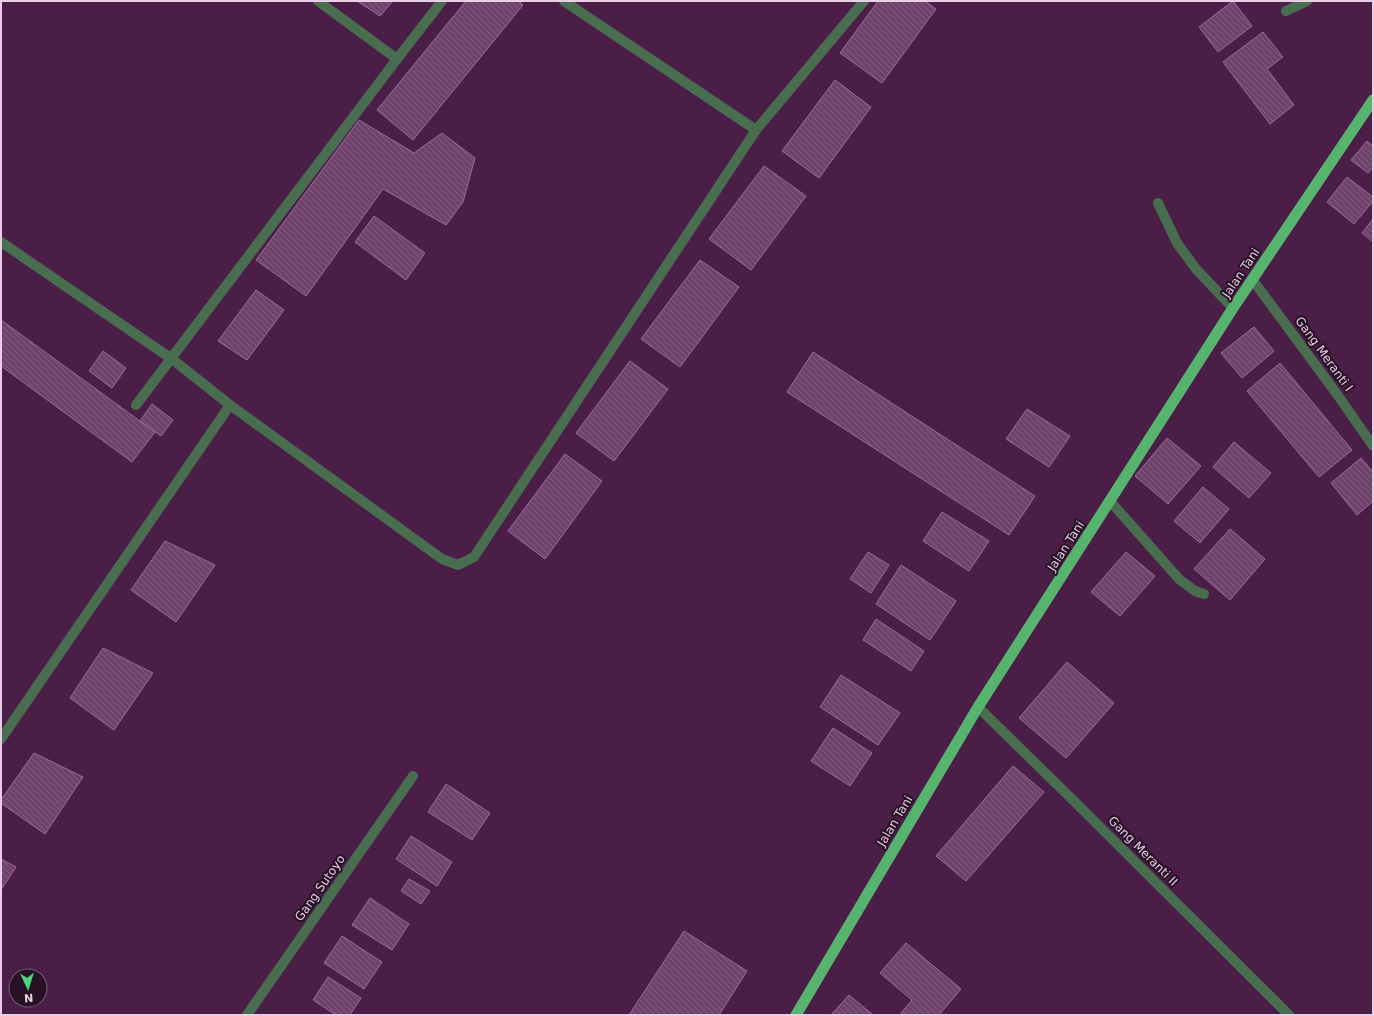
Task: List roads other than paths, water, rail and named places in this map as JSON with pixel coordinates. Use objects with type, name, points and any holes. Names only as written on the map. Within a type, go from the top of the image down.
[{"type":"highway","name":"Jalan Tani","points":[[796,1015],[978,707],[1252,278],[1373,100]]},
{"type":"street","points":[[318,1],[397,59]]},
{"type":"street","points":[[136,405],[442,1]]},
{"type":"street","points":[[564,1],[756,130]]},
{"type":"street","points":[[1,242],[172,358],[230,405],[442,559],[458,564],[474,557],[756,130],[864,1]]},
{"type":"street","points":[[1286,11],[1307,1]]},
{"type":"street","points":[[1158,203],[1176,244],[1196,269],[1233,308]]},
{"type":"street","name":"Gang Meranti I","points":[[1252,278],[1373,446]]},
{"type":"street","points":[[1,739],[230,405]]},
{"type":"street","points":[[1110,501],[1179,579],[1195,591],[1204,594]]},
{"type":"street","name":"Gang Meranti II","points":[[978,707],[1289,1015]]},
{"type":"street","name":"Gang Sutoyo","points":[[247,1015],[413,776]]}]
